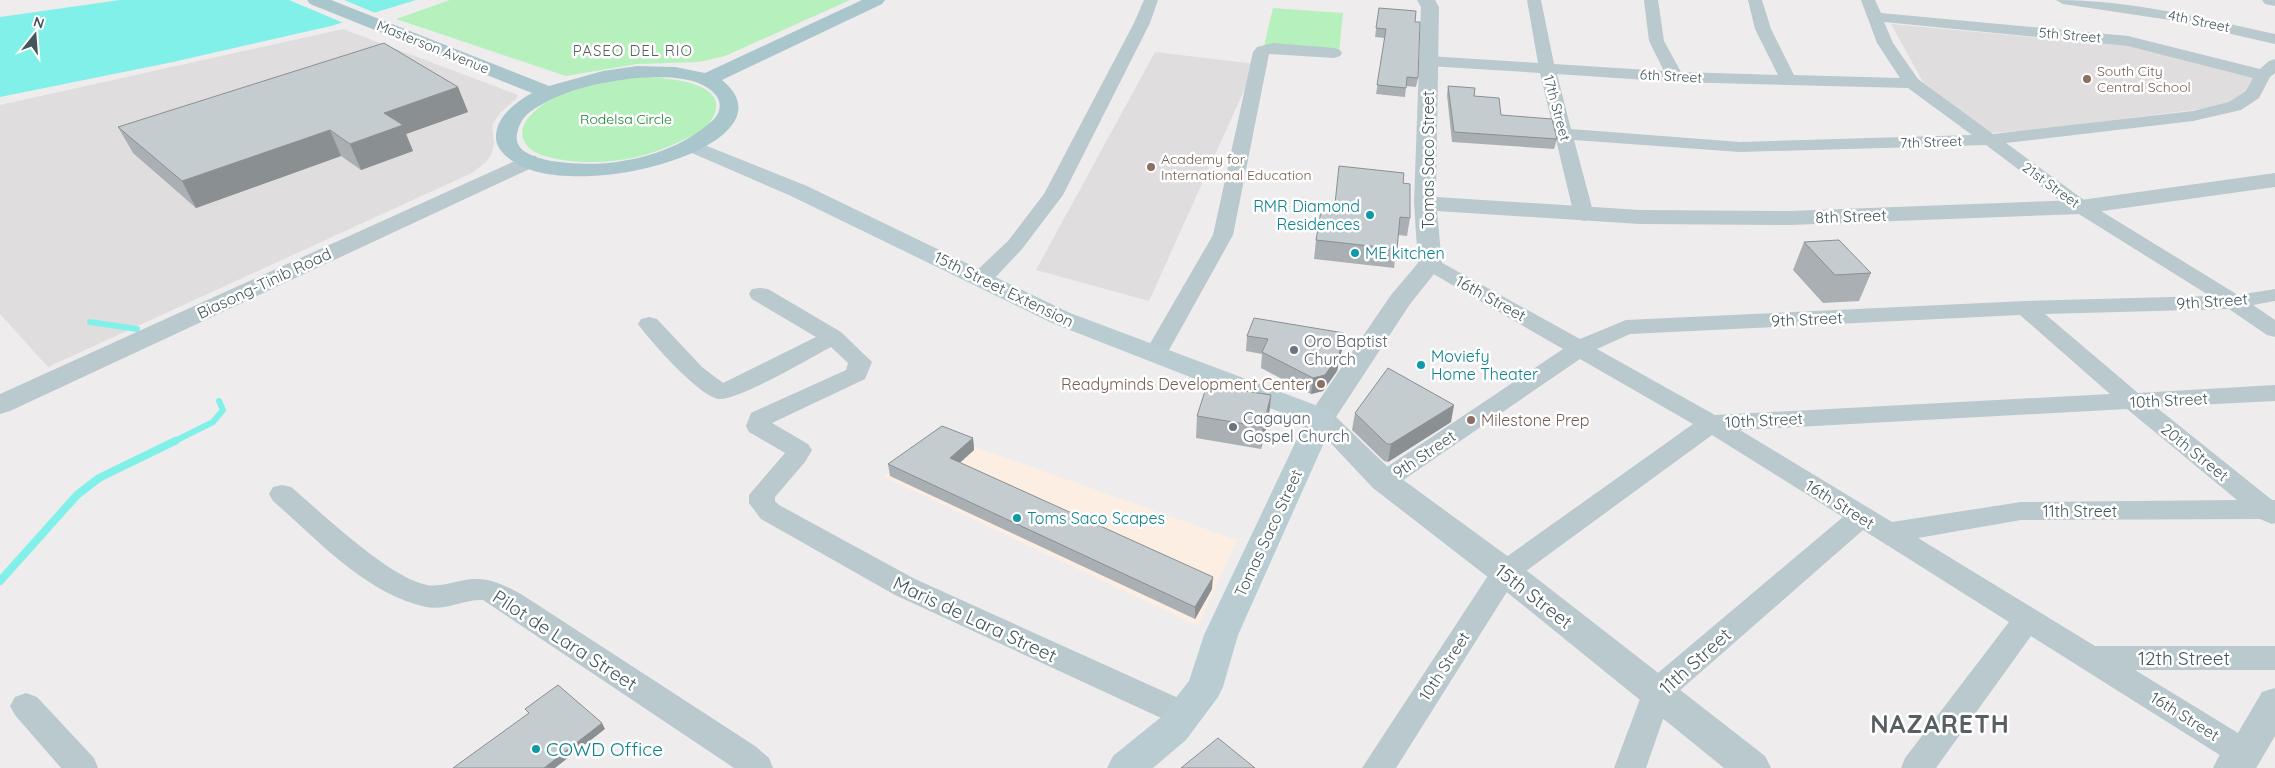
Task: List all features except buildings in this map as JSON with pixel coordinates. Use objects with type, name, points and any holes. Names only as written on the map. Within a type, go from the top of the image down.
[{"type":"main road","name":"Masterson Avenue","points":[[316,0],[549,93]]},
{"type":"main road","points":[[706,80],[876,0]]},
{"type":"main road","points":[[637,72],[673,73],[706,80],[718,86],[725,93],[730,106],[729,113],[718,128],[692,146],[650,162],[614,168],[559,169],[528,161],[519,156],[507,144],[507,129],[511,121],[522,110],[549,93],[592,79],[637,72]]},
{"type":"main road","name":"15th Street Extension","points":[[692,146],[799,191],[982,278],[1061,318],[1321,418]]},
{"type":"main road","name":"Tomas Saco Street","points":[[1126,768],[1173,729],[1205,687],[1221,635],[1321,418]]},
{"type":"street","points":[[982,278],[1015,245],[1053,195],[1142,23],[1151,0]]},
{"type":"street","name":"Tomas Saco Street","points":[[1321,418],[1400,300],[1430,264],[1419,191],[1429,61],[1430,8],[1426,0]]},
{"type":"street","name":"17th Street","points":[[1534,0],[1547,69],[1584,215]]},
{"type":"street","points":[[1651,0],[1653,33],[1660,54],[1676,77]]},
{"type":"street","points":[[1756,0],[1763,29],[1789,81]]},
{"type":"street","name":"4th Street","points":[[2064,0],[2170,15],[2275,39]]},
{"type":"street","name":"5th Street","points":[[1871,8],[2128,41],[2269,69]]},
{"type":"street","name":"21st Street","points":[[1871,8],[1885,43],[1912,83],[2082,207],[2234,302],[2275,330]]},
{"type":"street","points":[[1156,354],[1223,235],[1261,52],[1273,48],[1334,53]]},
{"type":"street","name":"6th Street","points":[[1429,61],[1676,77],[1912,83]]},
{"type":"street","name":"7th Street","points":[[1564,134],[1740,147],[1988,140],[2209,113],[2235,106],[2246,100],[2253,94],[2269,69]]},
{"type":"street","name":"Biasong-Tinib Road","points":[[0,405],[528,161]]},
{"type":"street","name":"8th Street","points":[[1419,191],[1584,215],[1719,220],[2082,207],[2275,180]]},
{"type":"street","name":"16th Street","points":[[1430,264],[1711,423],[1860,517],[2092,658],[2238,761]]},
{"type":"street","points":[[760,294],[833,337]]},
{"type":"street","name":"9th Street","points":[[1384,481],[1580,348],[1626,328],[2025,308],[2234,302],[2275,295]]},
{"type":"street","name":"20th Street","points":[[2025,308],[2134,402],[2272,512]]},
{"type":"street","points":[[649,324],[694,372],[717,391],[721,392],[727,391],[833,337]]},
{"type":"street","name":"Maris de Lara Street","points":[[833,337],[860,362],[857,374],[760,419],[758,426],[799,450],[762,495],[762,503],[770,512],[905,587],[1185,715]]},
{"type":"street","name":"10th Street","points":[[1378,768],[1505,572],[1711,423],[2275,393]]},
{"type":"street","name":"15th Street","points":[[1321,418],[1384,481],[1505,572],[1752,768]]},
{"type":"street","name":"Pilot de Lara Street","points":[[282,494],[377,573],[404,588],[427,596],[438,597],[484,589],[495,593],[750,762]]},
{"type":"street","name":"11th Street","points":[[1887,533],[2021,511],[2272,512]]},
{"type":"street","name":"11th Street","points":[[1630,768],[1657,692],[1860,517]]},
{"type":"street","points":[[1917,768],[2028,618]]},
{"type":"street","name":"12th Street","points":[[2092,658],[2275,658]]},
{"type":"street","points":[[2238,761],[2275,703]]},
{"type":"street","points":[[26,706],[82,768]]},
{"type":"shaded area","name":"South City Central School","points":[[1891,24],[2139,47],[2254,75],[2251,89],[2225,106],[2034,130],[1988,133],[1923,82]]},
{"type":"shaded area","points":[[343,29],[518,95],[500,113],[492,125],[494,144],[491,155],[486,162],[472,173],[48,367],[0,314],[0,105]]},
{"type":"shaded area","name":"Academy for International Education","points":[[1155,52],[1256,64],[1149,301],[1036,270]]},
{"type":"shaded area","points":[[941,435],[1237,540],[1198,626],[884,477]]},
{"type":"green space","points":[[450,0],[850,0],[725,56],[699,62],[637,64],[566,76],[396,19]]},
{"type":"green space","points":[[1273,8],[1343,13],[1339,52],[1264,46]]},
{"type":"green space","name":"Rodelsa Circle","points":[[645,77],[678,80],[703,88],[711,94],[716,102],[715,113],[711,121],[699,132],[667,147],[624,160],[578,162],[552,158],[541,155],[531,149],[524,141],[522,131],[529,117],[553,98],[582,86]]},
{"type":"water","points":[[120,0],[416,0],[331,26],[173,62],[0,97],[0,17]]},
{"type":"pier","points":[[289,0],[344,0],[378,14],[346,24]]},
{"type":"waterway","points":[[90,322],[137,329]]},
{"type":"waterway","points":[[175,441],[213,422],[223,410],[219,401]]},
{"type":"waterway","points":[[0,581],[77,495],[99,478],[175,441]]},
{"type":"place","name":"South City Central School","points":[[2087,79]]},
{"type":"place","name":"Academy for International Education","points":[[1151,167]]},
{"type":"place","name":"RMR Diamond Residences","points":[[1370,215]]},
{"type":"place","name":"ME kitchen","points":[[1355,253]]},
{"type":"place","name":"Oro Baptist Church","points":[[1294,350]]},
{"type":"place","name":"Moviefy Home Theater","points":[[1421,365]]},
{"type":"place","name":"Readyminds Development Center","points":[[1321,384]]},
{"type":"place","name":"Milestone Prep","points":[[1471,420]]},
{"type":"place","name":"Cagayan Gospel Church","points":[[1233,427]]},
{"type":"place","name":"Toms Saco Scapes","points":[[1017,518]]},
{"type":"place","name":"COWD Office","points":[[536,749]]},
{"type":"district","name":"PASEO DEL RIO","points":[[633,50]]},
{"type":"district","name":"NAZARETH","points":[[1940,723]]}]
